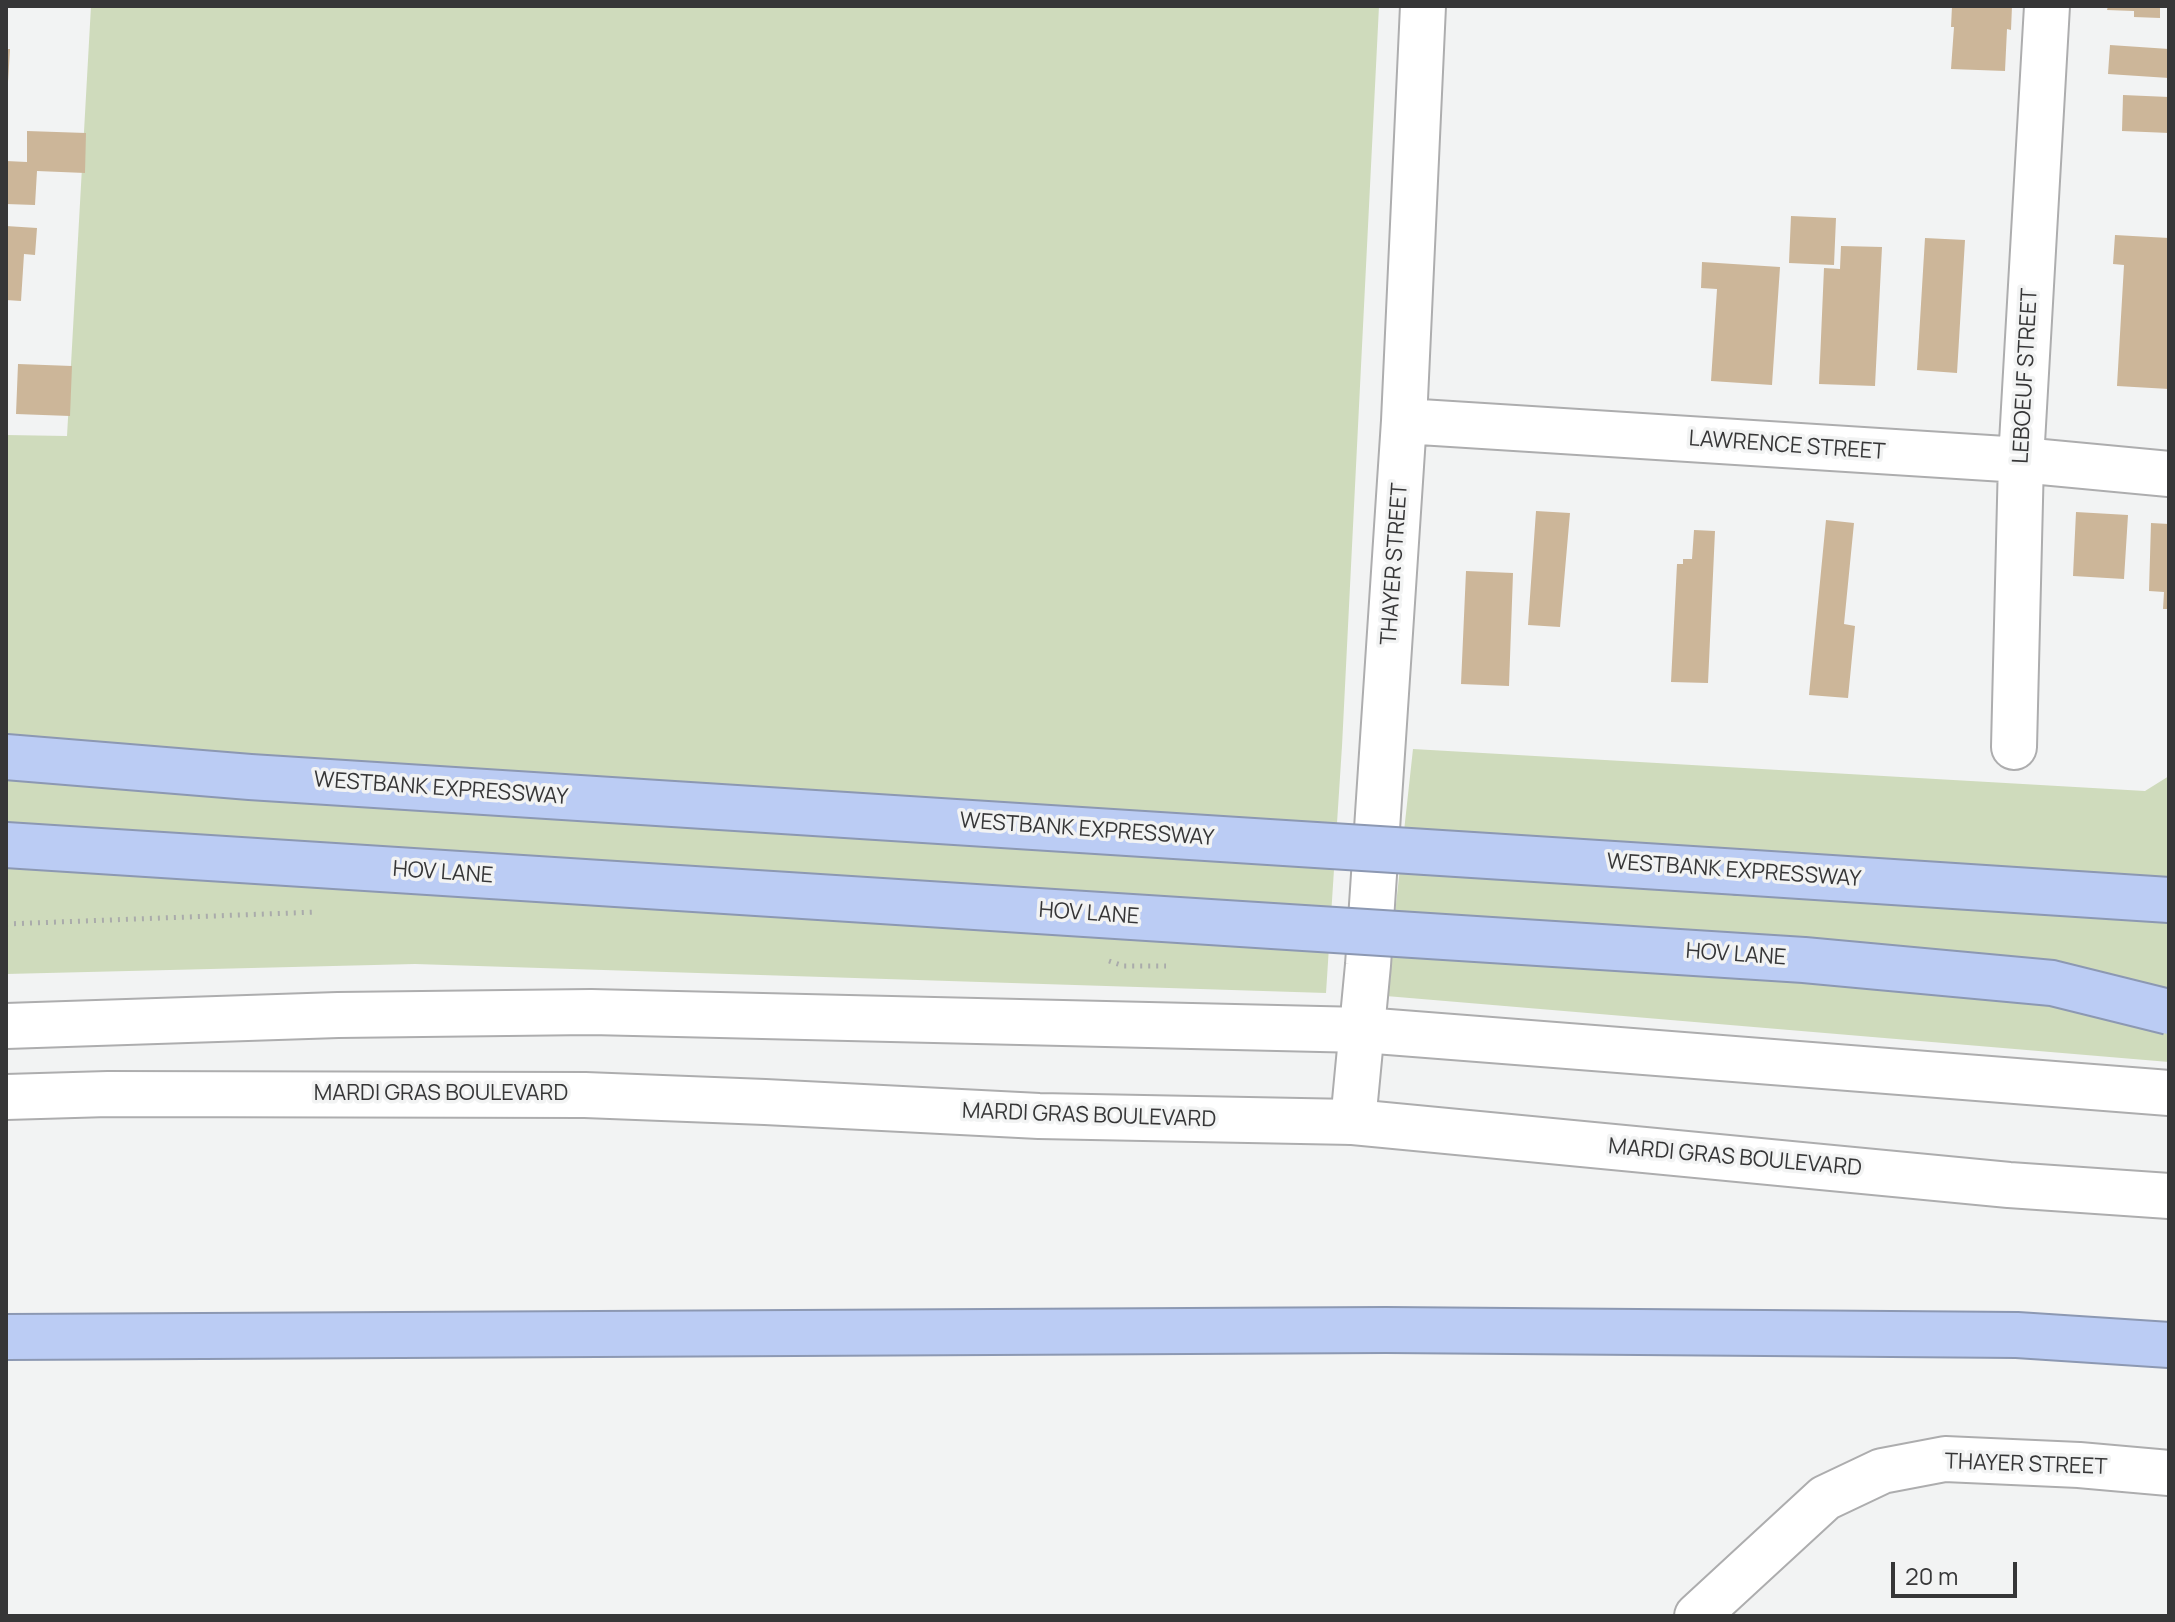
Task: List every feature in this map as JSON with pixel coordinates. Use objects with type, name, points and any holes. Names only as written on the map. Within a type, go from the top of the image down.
[{"type":"highway","name":"WESTBANK EXPRESSWAY","points":[[6,757],[314,781],[2169,900]]},
{"type":"highway","name":"HOV LANE","points":[[6,845],[1804,960],[2052,983],[2169,1012]]},
{"type":"highway","points":[[6,1337],[1402,1330],[2017,1335],[2169,1345]]},
{"type":"street","name":"THAYER STREET","points":[[1353,1122],[1363,1030],[1404,421],[1423,6]]},
{"type":"street","name":"LEBOEUF STREET","points":[[2014,747],[2021,460],[2047,6]]},
{"type":"street","name":"LAWRENCE STREET","points":[[1404,421],[2021,460],[2169,474]]},
{"type":"street","points":[[6,1026],[338,1015],[591,1012],[1363,1030],[2169,1093]]},
{"type":"street","name":"MARDI GRAS BOULEVARD","points":[[6,1097],[108,1094],[585,1095],[1039,1116],[1353,1122],[1993,1183],[2169,1196]]},
{"type":"street","name":"THAYER STREET","points":[[1697,1616],[1825,1498],[1882,1471],[1945,1459],[2169,1473]]},
{"type":"green space","points":[[91,6],[1379,6],[1342,746],[1326,993],[415,964],[6,974],[6,435],[67,436]]},
{"type":"green space","points":[[1413,749],[2145,791],[2169,776],[2169,1062],[1386,996]]},
{"type":"building","points":[[1952,6],[2012,6],[2011,30],[2007,29],[2005,71],[1951,69]]},
{"type":"building","points":[[2108,6],[2160,6],[2160,18],[2134,17],[2134,11],[2107,10]]},
{"type":"building","points":[[2110,45],[2169,49],[2169,78],[2108,74]]},
{"type":"building","points":[[6,49],[10,49],[8,82],[6,82]]},
{"type":"building","points":[[2123,95],[2169,97],[2169,133],[2122,131]]},
{"type":"building","points":[[27,131],[86,133],[85,173],[37,171],[35,205],[6,204],[6,161],[27,162]]},
{"type":"building","points":[[1791,216],[1836,218],[1834,265],[1789,263]]},
{"type":"building","points":[[6,226],[37,228],[35,255],[24,254],[21,301],[6,300]]},
{"type":"building","points":[[2115,235],[2169,238],[2169,389],[2117,386],[2124,265],[2113,264]]},
{"type":"building","points":[[1925,238],[1965,240],[1957,373],[1917,370]]},
{"type":"building","points":[[1841,246],[1882,247],[1875,386],[1819,384],[1824,268],[1840,269]]},
{"type":"building","points":[[1702,262],[1780,267],[1772,385],[1711,381],[1717,289],[1701,288]]},
{"type":"building","points":[[18,364],[72,366],[70,416],[16,414]]},
{"type":"building","points":[[1536,511],[1570,513],[1560,627],[1528,625]]},
{"type":"building","points":[[2076,512],[2128,515],[2124,579],[2073,576]]},
{"type":"building","points":[[1826,520],[1854,523],[1844,624],[1855,626],[1848,698],[1809,695]]},
{"type":"building","points":[[2151,523],[2169,524],[2169,609],[2163,609],[2164,592],[2149,591]]},
{"type":"building","points":[[1694,530],[1715,531],[1708,683],[1671,682],[1677,564],[1683,564],[1683,559],[1692,559]]},
{"type":"building","points":[[1466,571],[1513,573],[1509,686],[1461,684]]}]
